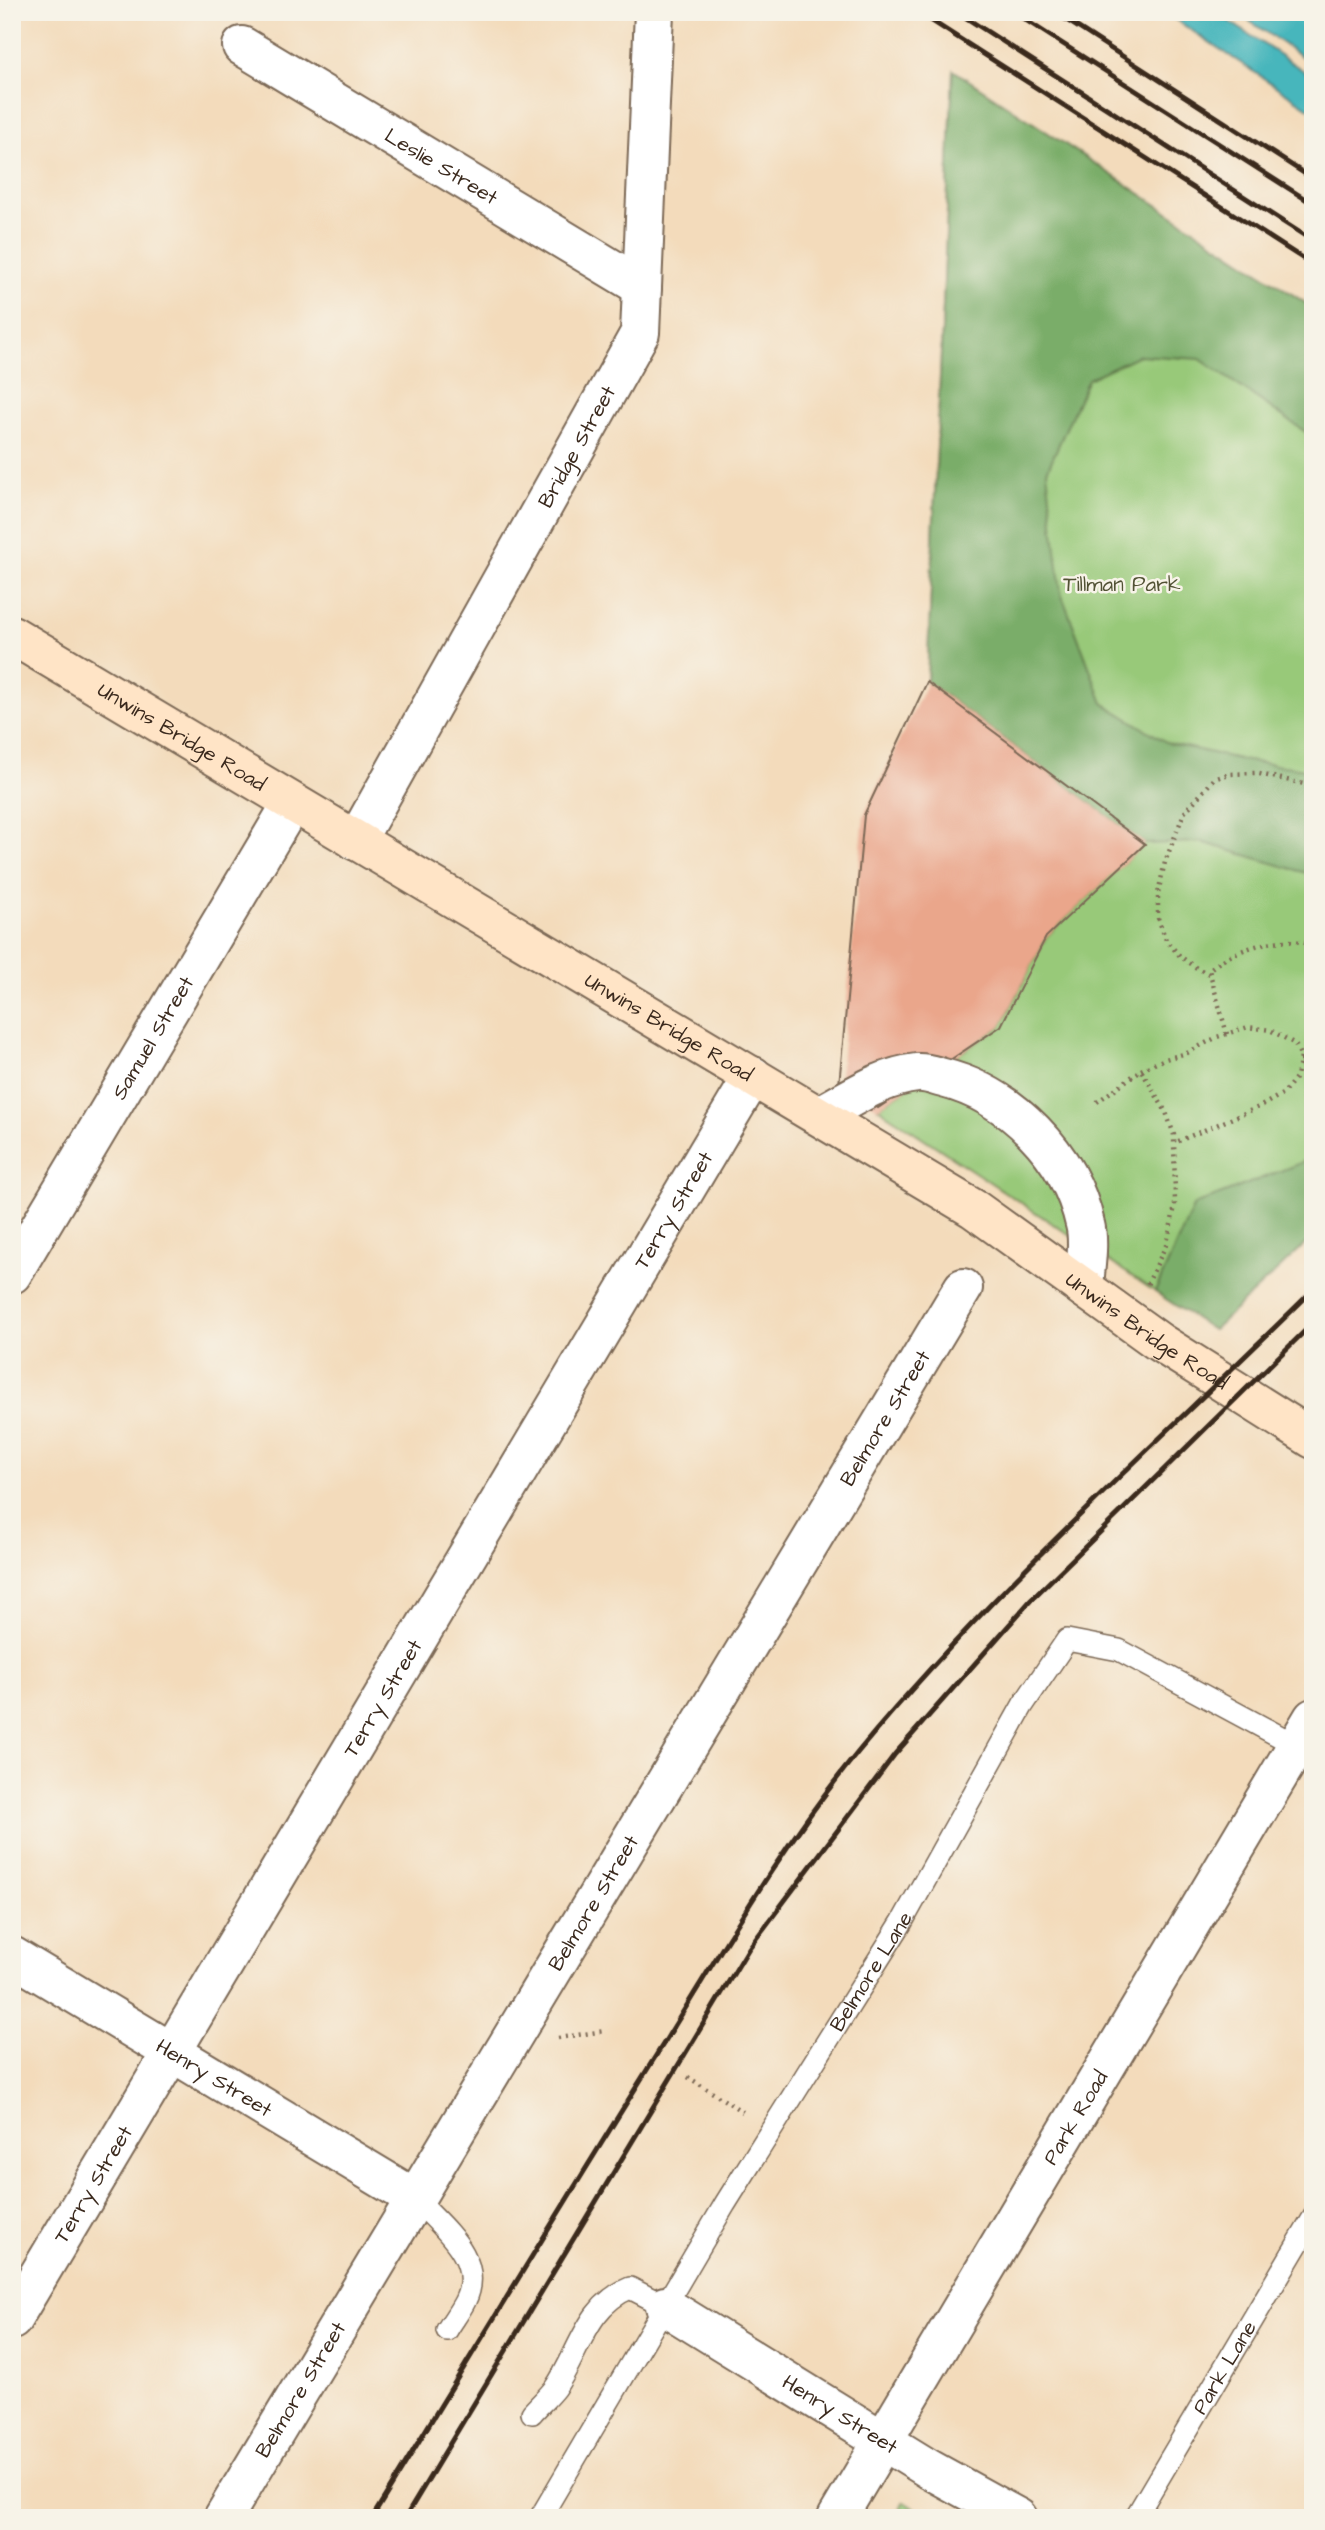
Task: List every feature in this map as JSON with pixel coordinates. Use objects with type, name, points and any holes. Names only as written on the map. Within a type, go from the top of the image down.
[{"type":"main road","name":"Unwins Bridge Road","points":[[12,635],[974,1209],[1159,1342],[1313,1439]]},
{"type":"street","name":"Bridge Street","points":[[356,841],[640,332],[654,12]]},
{"type":"street","name":"Leslie Street","points":[[242,46],[642,287]]},
{"type":"street","name":"Samuel Street","points":[[12,1274],[292,803]]},
{"type":"street","points":[[820,1115],[881,1081],[920,1072],[965,1083],[1005,1106],[1042,1138],[1069,1178],[1086,1226],[1084,1288]]},
{"type":"street","name":"Terry Street","points":[[12,2320],[753,1076]]},
{"type":"street","name":"Belmore Street","points":[[223,2518],[963,1288]]},
{"type":"street","name":"Park Road","points":[[837,2518],[1307,1739]]},
{"type":"street","name":"Henry Street","points":[[12,1956],[416,2199]]},
{"type":"street","name":"Henry Street","points":[[665,2306],[929,2469],[1018,2518]]},
{"type":"lane","name":"Belmore Lane","points":[[540,2518],[771,2130],[902,1922],[1023,1705],[1067,1640],[1119,1650],[1307,1739]]},
{"type":"lane","points":[[416,2199],[459,2244],[472,2277],[466,2300],[447,2330]]},
{"type":"lane","name":"Park Lane","points":[[1135,2518],[1313,2218]]},
{"type":"lane","points":[[532,2413],[554,2388],[599,2309],[613,2295],[630,2288],[665,2306]]},
{"type":"path","points":[[1209,974],[1180,956],[1166,940],[1158,918],[1158,893],[1165,862],[1184,813],[1214,779],[1229,774],[1255,773],[1313,786]]},
{"type":"path","points":[[1227,1034],[1209,970],[1222,959],[1269,942],[1304,942],[1313,946]]},
{"type":"path","points":[[1097,1102],[1141,1070],[1248,1027],[1270,1030],[1295,1044],[1301,1057],[1297,1076],[1284,1093],[1261,1106],[1174,1143]]},
{"type":"path","points":[[1300,1062],[1313,1062]]},
{"type":"path","points":[[1141,1070],[1166,1112],[1174,1135],[1175,1206],[1167,1243],[1146,1286]]},
{"type":"path","points":[[688,2077],[771,2130]]},
{"type":"green space","name":"Tillman Park","points":[[953,70],[1313,308],[1313,1236],[1213,1330],[878,1108],[1001,1026],[1046,937],[1144,844],[927,682]]},
{"type":"green space","points":[[953,70],[1313,308],[1313,437],[1200,359],[1139,355],[1088,379],[1047,471],[1061,593],[1103,703],[1168,743],[1247,761],[1313,770],[1313,875],[1201,842],[1145,844],[927,682]]},
{"type":"green space","points":[[1313,1158],[1313,1237],[1213,1330],[1155,1292],[1194,1205]]},
{"type":"green space","points":[[904,2502],[929,2518],[895,2518]]},
{"type":"water","points":[[1164,12],[1215,12],[1313,77],[1313,111]]},
{"type":"water","points":[[1236,12],[1298,12],[1313,22],[1313,64]]},
{"type":"building","points":[[927,682],[1145,844],[1046,937],[1001,1026],[878,1108],[839,1085],[864,815]]},
{"type":"railway","points":[[918,12],[1313,265]]},
{"type":"railway","points":[[957,12],[1313,241]]},
{"type":"railway","points":[[1013,12],[1313,204]]},
{"type":"railway","points":[[1054,12],[1313,179]]},
{"type":"railway","points":[[372,2518],[735,1928],[781,1856],[831,1786],[911,1690],[1022,1573],[1313,1290]]},
{"type":"railway","points":[[405,2518],[749,1948],[895,1754],[1031,1600],[1313,1323]]}]
